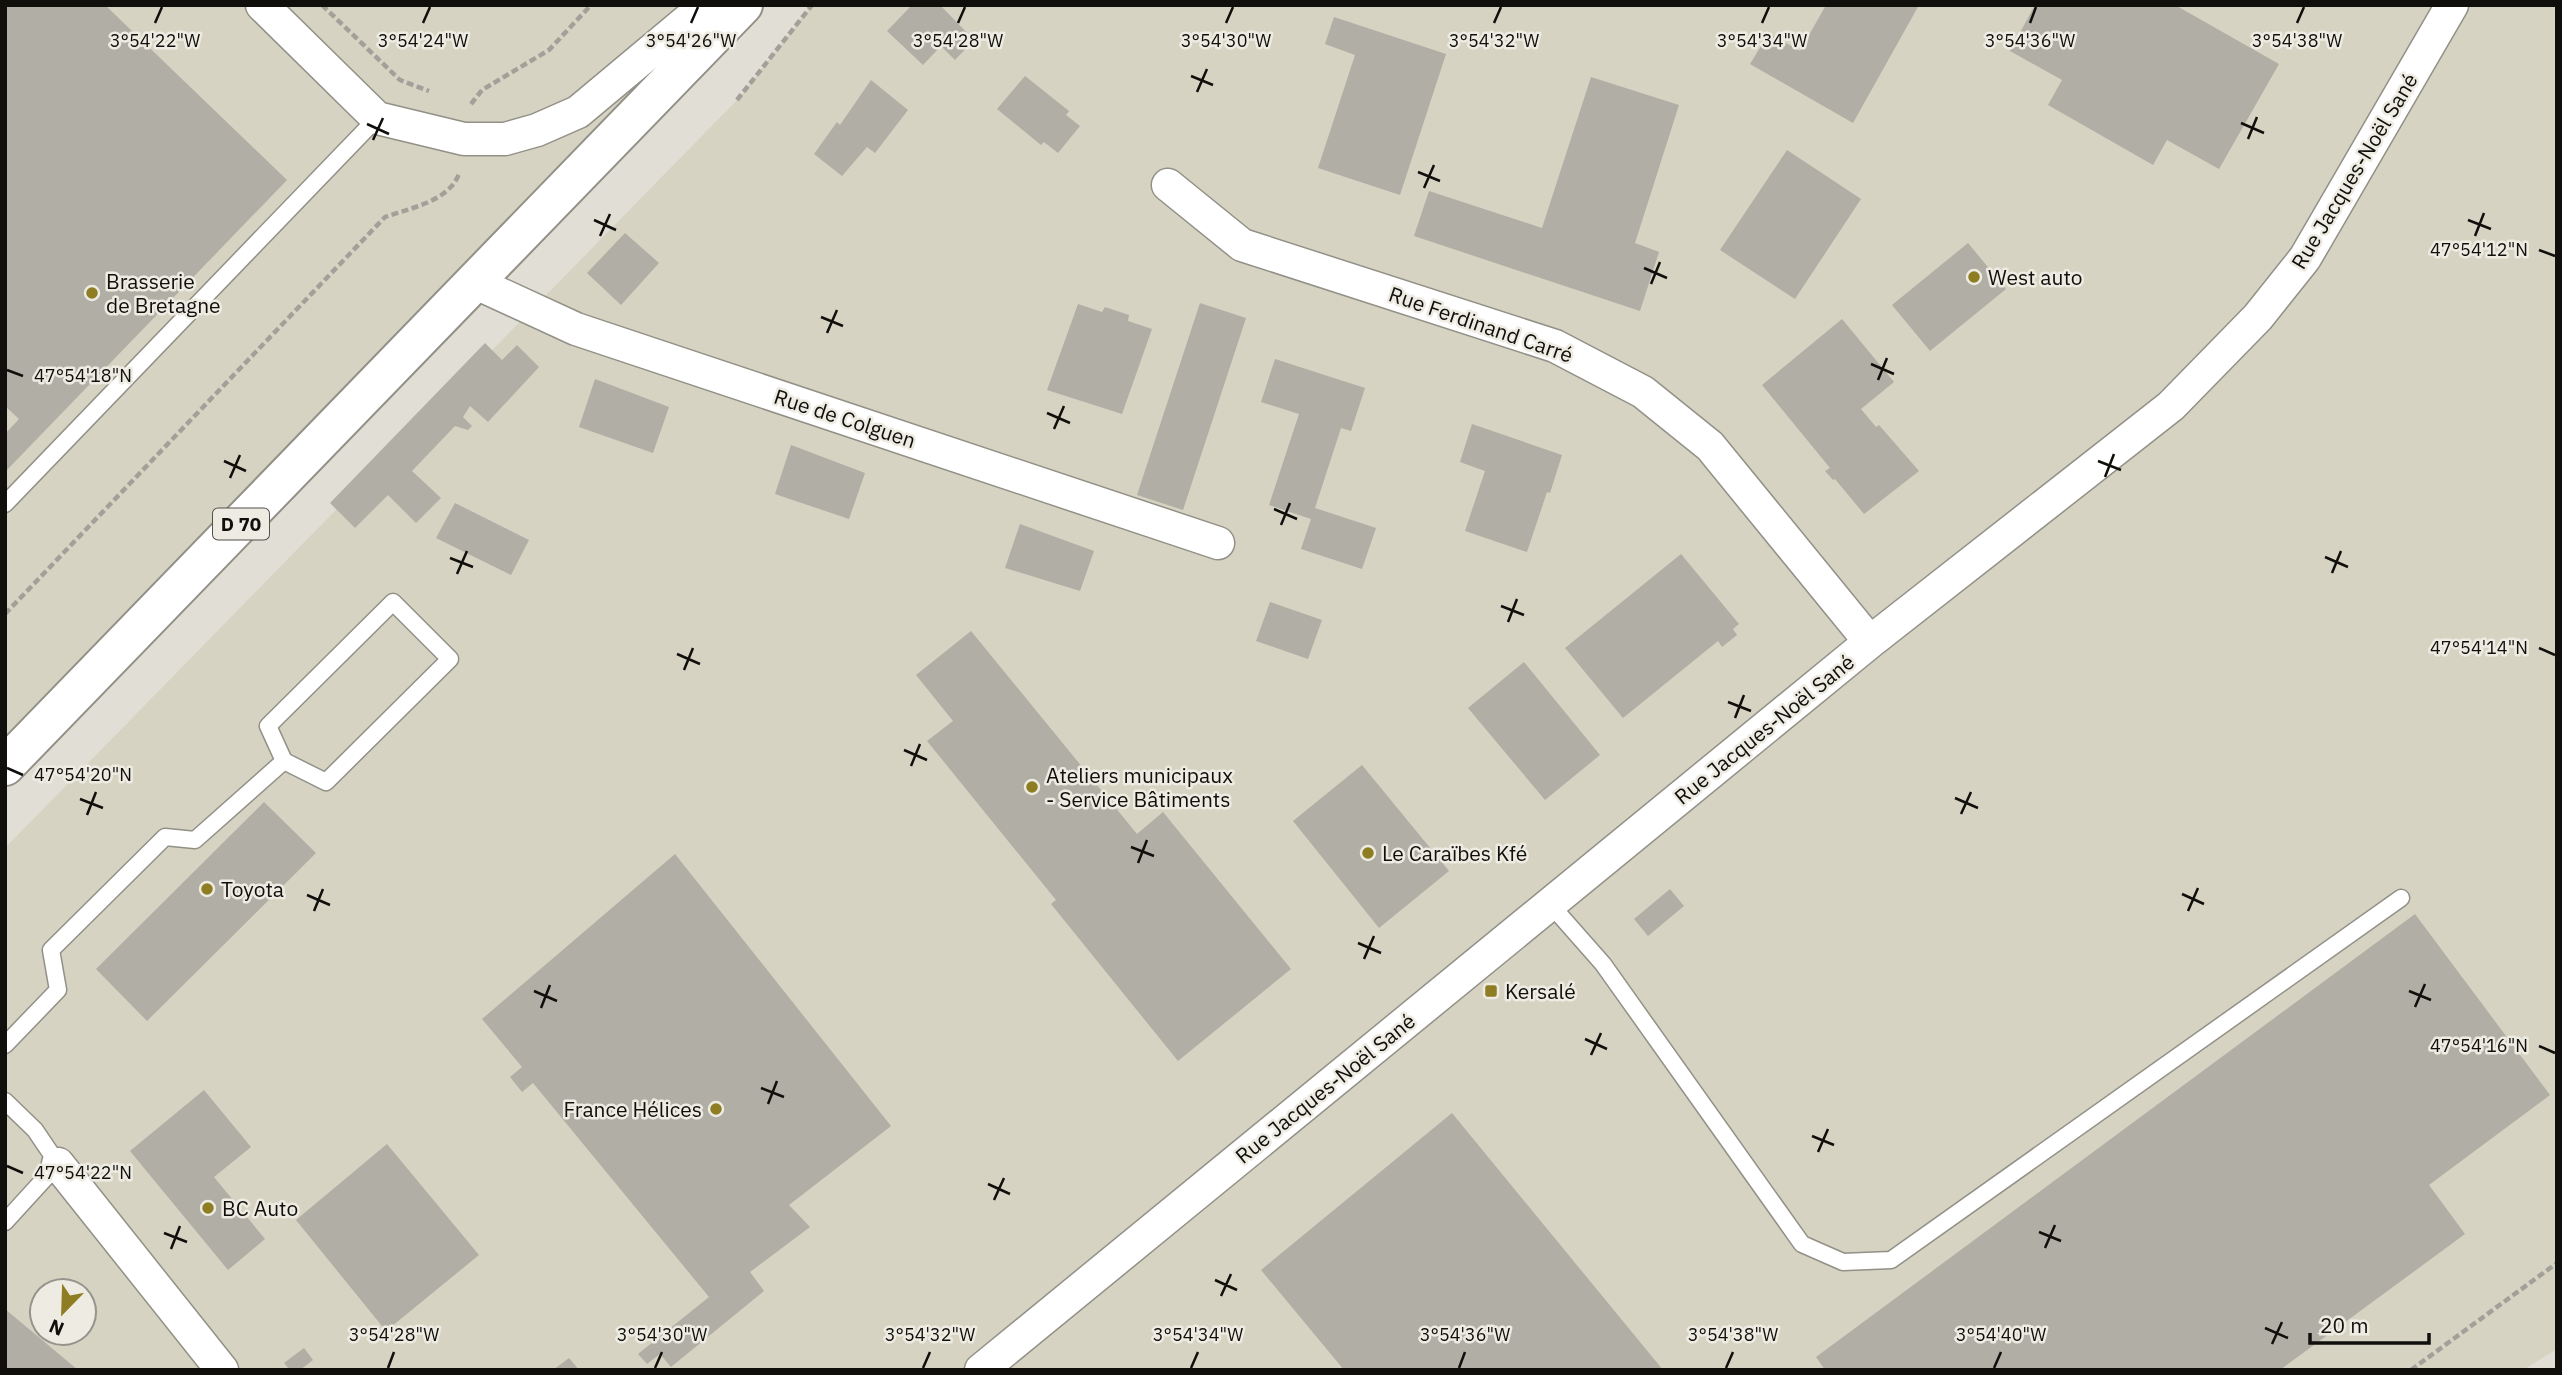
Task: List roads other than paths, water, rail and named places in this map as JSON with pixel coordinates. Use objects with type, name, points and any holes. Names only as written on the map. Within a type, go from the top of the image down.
[{"type":"main road","name":"D 70","points":[[5,766],[743,5]]},
{"type":"street","points":[[262,5],[377,118],[464,139],[505,139],[537,130],[578,112],[706,5]]},
{"type":"street","name":"Rue Jacques-Noël Sané","points":[[981,1370],[1870,642],[2171,406],[2258,317],[2305,258],[2443,9]]},
{"type":"street","name":"Rue Ferdinand Carré","points":[[1168,185],[1242,244],[1555,346],[1643,393],[1710,446],[1870,642]]},
{"type":"street","name":"Rue de Colguen","points":[[476,283],[576,329],[1218,543]]},
{"type":"street","points":[[58,1164],[222,1370]]},
{"type":"lane","points":[[5,504],[377,118]]},
{"type":"lane","points":[[393,602],[450,659],[326,782],[284,761],[268,726],[393,602]]},
{"type":"lane","points":[[5,1045],[58,990],[51,950],[165,837],[195,840],[284,761]]},
{"type":"lane","points":[[1550,905],[1603,964],[1801,1244],[1843,1262],[1891,1260],[2401,898]]},
{"type":"lane","points":[[5,1101],[35,1130],[58,1164],[5,1222]]},
{"type":"place","name":"West auto","points":[[1974,277]]},
{"type":"place","name":"Brasserie de Bretagne","points":[[92,293]]},
{"type":"place","name":"Ateliers municipaux - Service Bâtiments","points":[[1032,787]]},
{"type":"place","name":"Le Caraïbes Kfé","points":[[1368,853]]},
{"type":"place","name":"Toyota","points":[[207,889]]},
{"type":"place","name":"Kersalé","points":[[1491,991]]},
{"type":"place","name":"France Hélices","points":[[716,1109]]},
{"type":"place","name":"BC Auto","points":[[208,1208]]}]
